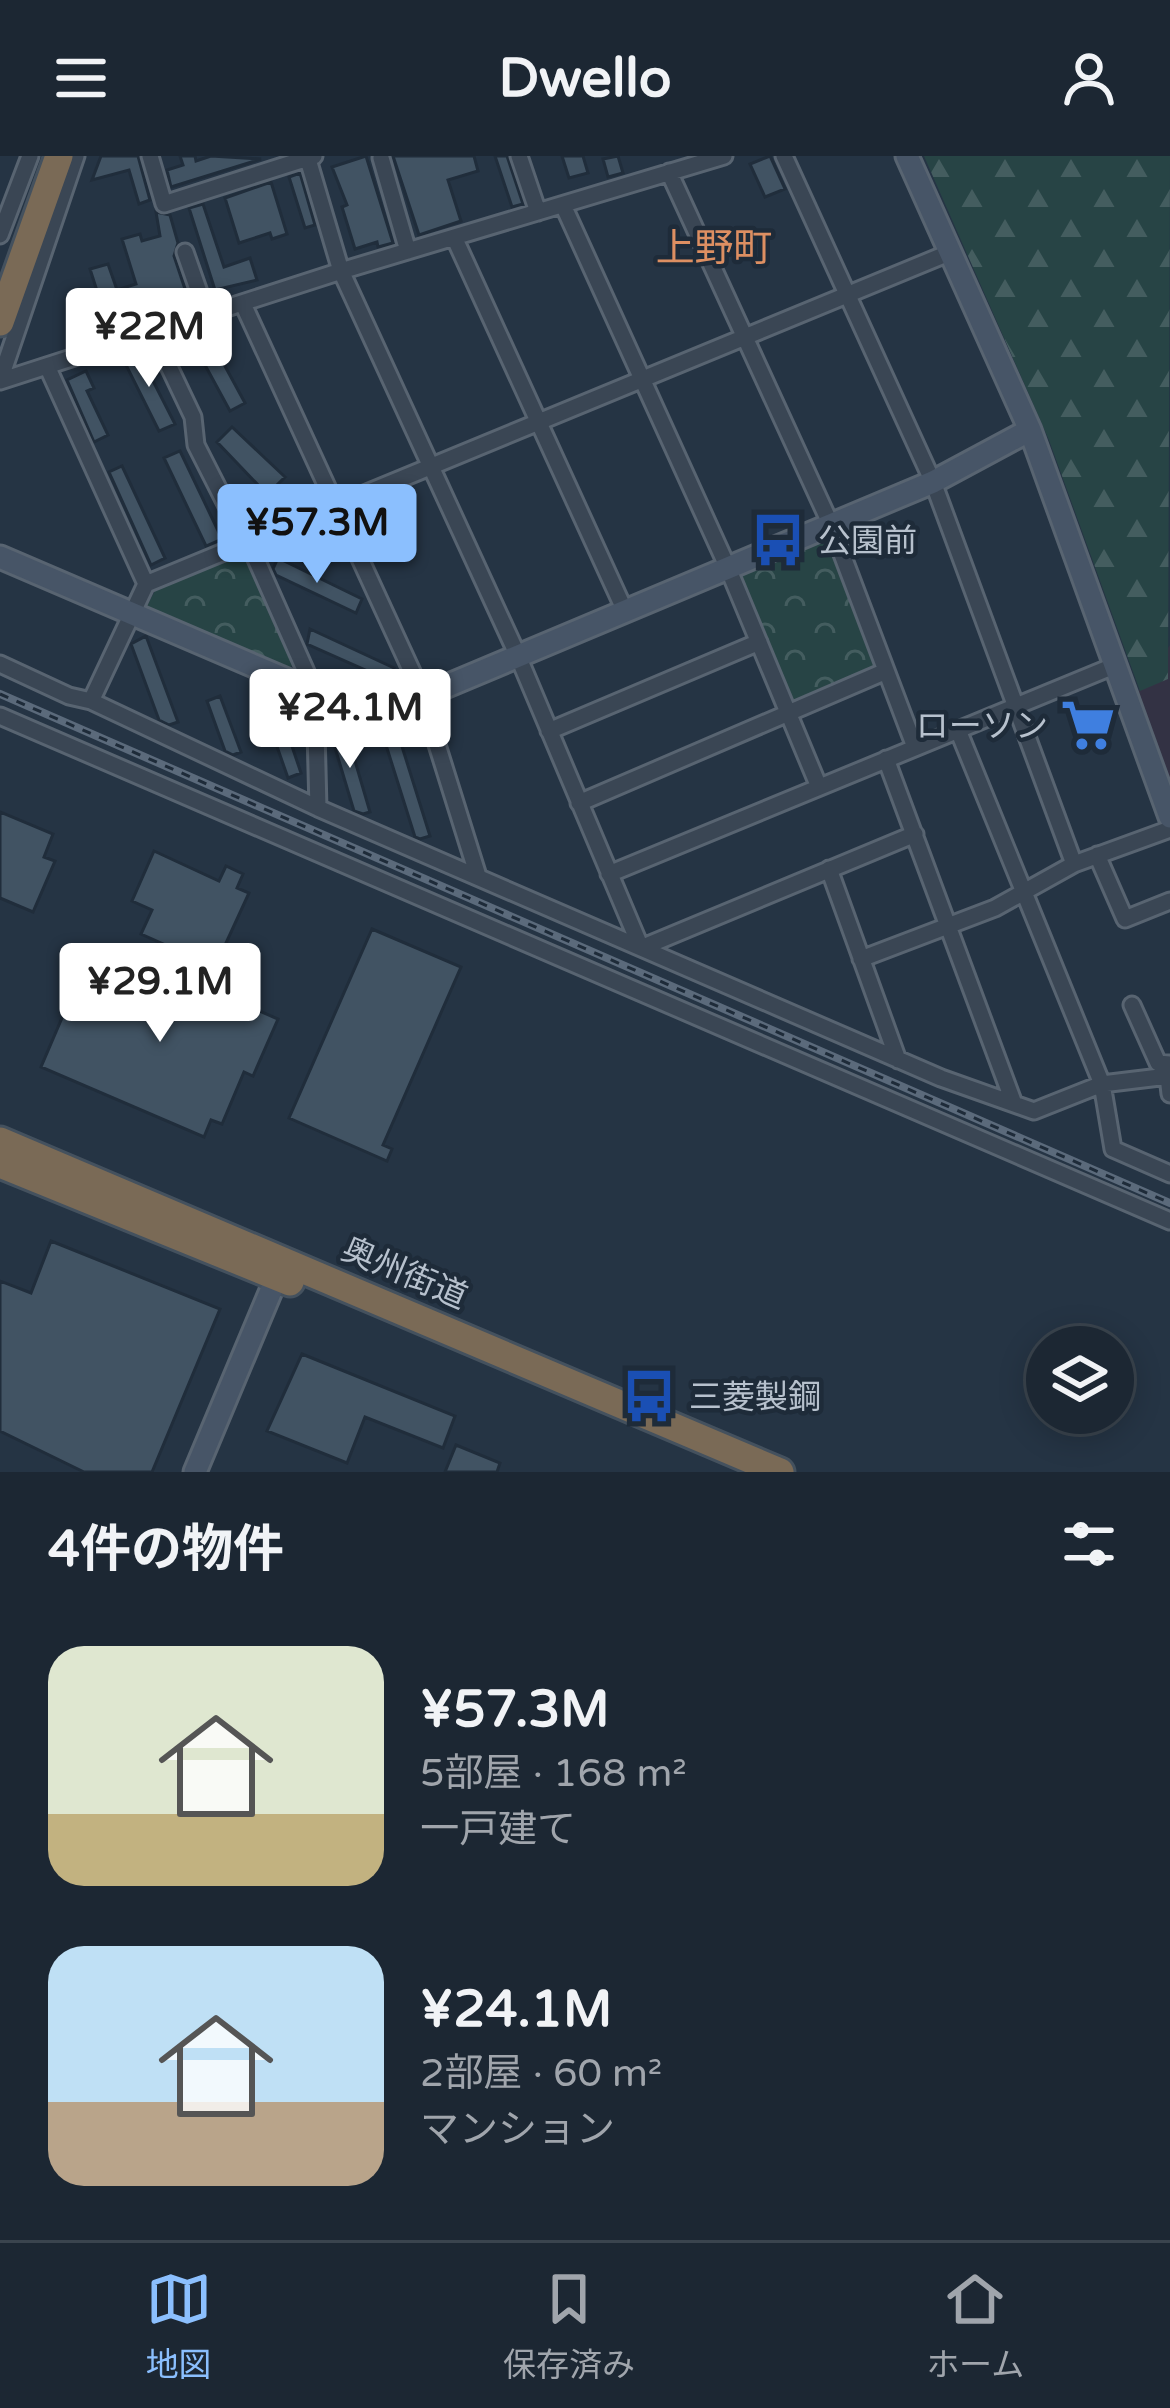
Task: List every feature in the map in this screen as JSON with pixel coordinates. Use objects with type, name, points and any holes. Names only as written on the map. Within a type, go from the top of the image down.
[{"type":"highway","points":[[2,261],[45,156]]},
{"type":"highway","points":[[0,322],[59,156]]},
{"type":"highway","name":"奥州街道","points":[[0,1141],[739,1467],[780,1472]]},
{"type":"highway","name":"奥州街道","points":[[0,1164],[281,1268]]},
{"type":"street","points":[[2,261],[30,156]]},
{"type":"street","points":[[0,380],[76,156]]},
{"type":"street","points":[[150,156],[164,204],[310,157],[341,272],[518,656],[641,948]]},
{"type":"street","points":[[519,156],[538,212]]},
{"type":"street","points":[[0,380],[670,172],[691,161],[724,156]]},
{"type":"street","points":[[784,156],[933,482],[1074,864]]},
{"type":"street","points":[[907,156],[1030,430],[1170,817]]},
{"type":"street","points":[[381,158],[408,251]]},
{"type":"street","points":[[670,172],[832,526],[915,747]]},
{"type":"street","points":[[563,205],[728,568],[819,787]]},
{"type":"street","points":[[454,238],[625,611]]},
{"type":"street","points":[[185,252],[207,315]]},
{"type":"street","points":[[91,701],[146,584],[951,252]]},
{"type":"street","points":[[243,304],[423,696],[478,876]]},
{"type":"street","points":[[153,333],[193,418],[196,445],[247,542],[315,692],[318,808]]},
{"type":"street","points":[[47,366],[146,584]]},
{"type":"street","points":[[0,557],[315,692],[423,696],[933,482],[1030,430]]},
{"type":"street","points":[[549,731],[759,642]]},
{"type":"street","points":[[0,664],[898,1060],[1034,1112],[1102,1084],[1168,1076],[1170,1094]]},
{"type":"street","points":[[609,874],[1116,665]]},
{"type":"street","points":[[579,803],[886,671]]},
{"type":"street","points":[[0,716],[1170,1221]]},
{"type":"street","points":[[958,730],[1102,1084],[1113,1149],[1170,1174]]},
{"type":"street","points":[[886,759],[1012,1101]]},
{"type":"street","points":[[861,959],[995,908],[1074,864],[1170,829]]},
{"type":"street","points":[[641,948],[915,834]]},
{"type":"street","points":[[1096,855],[1126,919],[1170,901]]},
{"type":"street","points":[[829,869],[898,1060]]},
{"type":"street","points":[[1132,1005],[1158,1063],[1170,1064]]},
{"type":"street","points":[[195,1472],[281,1268]]},
{"type":"shaded area","points":[[1170,645],[1170,793],[1130,703]]},
{"type":"green space","points":[[924,156],[1170,156],[1168,679],[1140,691],[1049,440]]},
{"type":"green space","points":[[823,536],[831,541],[876,662],[872,670],[797,703],[789,700],[739,579],[743,570]]},
{"type":"green space","points":[[243,555],[293,664],[288,670],[147,606],[156,589]]},
{"type":"building","points":[[101,156],[138,156],[150,200],[139,204],[129,170],[92,180]]},
{"type":"building","points":[[180,156],[195,156],[196,161],[211,156],[261,159],[171,187],[167,170],[183,165]]},
{"type":"building","points":[[366,156],[393,243],[355,249],[342,207],[347,205],[332,167]]},
{"type":"building","points":[[393,156],[474,156],[478,171],[448,180],[461,221],[419,235]]},
{"type":"building","points":[[495,156],[507,156],[523,204],[512,207]]},
{"type":"building","points":[[562,156],[583,156],[588,173],[569,178]]},
{"type":"building","points":[[618,156],[623,173],[608,177],[603,159]]},
{"type":"building","points":[[770,156],[785,189],[765,197],[750,164]]},
{"type":"building","points":[[300,173],[315,225],[305,228],[289,177]]},
{"type":"building","points":[[271,182],[287,234],[272,239],[270,233],[239,243],[225,198]]},
{"type":"building","points":[[203,204],[224,267],[250,258],[257,280],[215,290],[189,208]]},
{"type":"building","points":[[156,212],[170,215],[178,243],[174,256],[189,301],[165,308],[167,315],[97,337],[85,302],[99,297],[90,269],[108,264],[117,290],[136,284],[122,239],[160,236]]},
{"type":"building","points":[[207,333],[245,403],[230,411],[192,341]]},
{"type":"building","points":[[139,353],[144,361],[150,357],[158,374],[151,377],[175,424],[159,431],[124,361]]},
{"type":"building","points":[[86,371],[94,388],[87,391],[108,435],[94,442],[67,380]]},
{"type":"building","points":[[232,427],[285,477],[278,484],[292,497],[281,509],[217,442]]},
{"type":"building","points":[[180,451],[222,539],[206,546],[164,458]]},
{"type":"building","points":[[122,466],[165,558],[151,565],[109,472]]},
{"type":"building","points":[[326,523],[338,540],[319,542],[313,529]]},
{"type":"building","points":[[278,558],[362,599],[356,613],[276,575],[273,569]]},
{"type":"building","points":[[310,629],[394,668],[388,680],[307,644]]},
{"type":"building","points":[[146,636],[178,722],[169,725],[159,720],[131,644]]},
{"type":"building","points":[[273,690],[301,773],[288,778],[259,695]]},
{"type":"building","points":[[220,696],[241,752],[233,755],[225,751],[207,701]]},
{"type":"building","name":"ローソン","points":[[1092,707],[1103,737],[1086,744],[1074,714]]},
{"type":"building","points":[[394,721],[430,836],[420,839],[415,837],[380,726]]},
{"type":"building","points":[[345,727],[370,812],[363,814],[354,811],[330,731]]},
{"type":"building","points":[[0,812],[53,834],[44,857],[55,861],[33,912],[0,898]]},
{"type":"building","points":[[154,851],[219,881],[226,866],[243,874],[237,888],[249,893],[215,967],[141,934],[152,910],[132,901]]},
{"type":"building","points":[[372,929],[461,967],[383,1145],[392,1149],[387,1161],[289,1118]]},
{"type":"building","points":[[138,959],[278,1019],[253,1076],[244,1072],[222,1124],[211,1120],[204,1137],[41,1067],[82,971],[125,989]]},
{"type":"building","points":[[51,1241],[220,1309],[152,1472],[84,1472],[0,1431],[0,1281],[31,1293]]},
{"type":"building","points":[[302,1354],[455,1416],[443,1448],[365,1417],[347,1463],[267,1431]]},
{"type":"building","points":[[456,1445],[500,1463],[497,1472],[445,1472]]},
{"type":"railway","points":[[0,694],[1170,1203]]},
{"type":"place","name":"公園前","points":[[778,540]]},
{"type":"place","name":"ローソン","points":[[1088,725]]},
{"type":"place","name":"三菱製鋼","points":[[649,1396]]},
{"type":"district","name":"上野町","points":[[714,247]]}]
